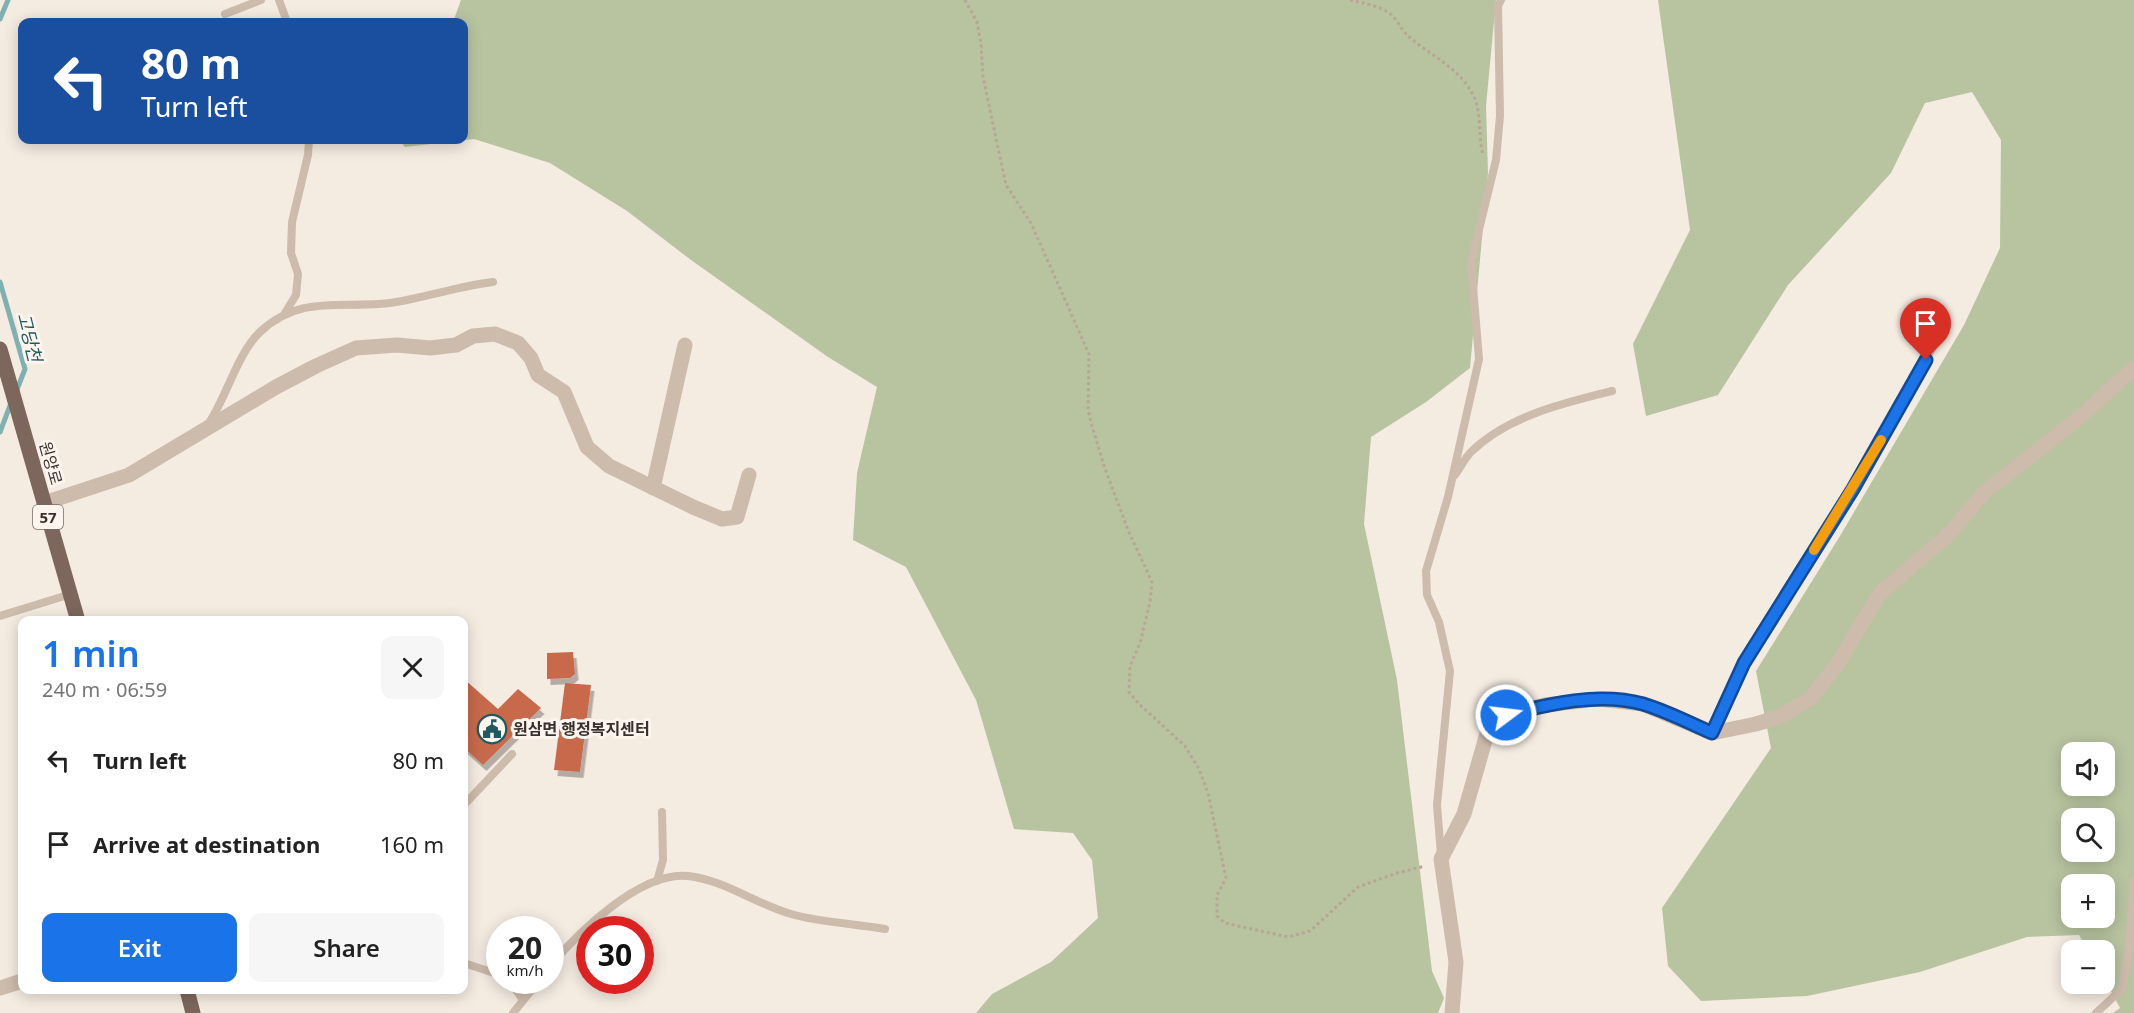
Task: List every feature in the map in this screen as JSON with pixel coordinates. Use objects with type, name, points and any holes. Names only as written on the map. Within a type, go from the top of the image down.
[{"type":"main road","name":"원양로","points":[[0,349],[77,616]]},
{"type":"main road","points":[[188,994],[193,1013]]},
{"type":"street","points":[[44,503],[129,475],[276,387],[356,348],[397,345],[430,348],[456,345],[473,336],[495,334],[518,343],[531,358],[538,375],[564,392],[586,447],[609,466],[722,519],[737,517],[749,475]]},
{"type":"street","points":[[653,488],[685,345]]},
{"type":"street","points":[[1452,1013],[1456,962],[1441,862],[1464,814],[1488,730],[1506,715],[1545,705],[1598,699],[1643,704],[1712,733],[1779,717],[1810,699],[1837,665],[1880,593],[1947,536],[1985,492],[2081,416],[2134,368]]},
{"type":"street","points":[[0,988],[18,982]]},
{"type":"lane","points":[[225,14],[261,0]]},
{"type":"lane","points":[[279,0],[286,18]]},
{"type":"lane","points":[[1441,862],[1437,805],[1450,671],[1439,622],[1427,595],[1426,571],[1451,482],[1479,359],[1472,262],[1494,168],[1500,116],[1497,27],[1498,6],[1501,0]]},
{"type":"lane","points":[[285,313],[296,294],[298,274],[291,253],[292,222],[309,144]]},
{"type":"lane","points":[[203,432],[219,409],[246,351],[260,332],[285,313],[313,305],[389,303],[464,286],[493,282]]},
{"type":"lane","points":[[1712,733],[1744,663],[1853,489],[1936,339]]},
{"type":"lane","points":[[1451,482],[1470,453],[1501,428],[1570,401],[1612,391]]},
{"type":"lane","points":[[0,616],[71,594]]},
{"type":"lane","points":[[468,801],[512,754]]},
{"type":"lane","points":[[657,881],[663,860],[662,812]]},
{"type":"lane","points":[[564,949],[572,940],[619,901],[657,881],[686,876],[732,889],[761,904],[793,915],[885,929]]},
{"type":"lane","points":[[2096,1013],[2122,989],[2129,950],[2134,881]]},
{"type":"lane","points":[[468,964],[486,970]]},
{"type":"lane","points":[[519,994],[523,1000]]},
{"type":"lane","points":[[513,1013],[528,994]]},
{"type":"path","points":[[965,0],[977,22],[983,77],[1006,185],[1031,223],[1089,354],[1088,410],[1092,426],[1128,530],[1152,582],[1148,613],[1140,643],[1130,666],[1129,692],[1185,746],[1199,769],[1208,793],[1226,878],[1217,895],[1217,916],[1225,923],[1288,937],[1310,931],[1358,887],[1397,873],[1441,862]]},
{"type":"path","points":[[1350,0],[1388,11],[1406,34],[1447,65],[1466,84],[1479,110],[1483,155],[1494,168]]},
{"type":"green space","points":[[461,0],[1496,0],[1486,106],[1488,173],[1470,368],[1426,402],[1371,437],[1364,524],[1397,680],[1432,971],[1444,998],[1438,1013],[976,1013],[992,994],[1051,962],[1098,918],[1092,860],[1073,833],[1014,829],[976,700],[906,567],[853,540],[857,473],[877,387],[828,357],[691,260],[627,211],[550,163],[474,139],[468,140],[468,18],[454,18]]},
{"type":"green space","points":[[1658,0],[2134,0],[2134,1013],[2113,1013],[2120,1008],[2112,994],[2115,994],[2115,940],[2082,940],[2079,935],[2027,937],[1920,972],[1807,996],[1701,1001],[1668,966],[1662,908],[1771,748],[1756,671],[1840,536],[1964,325],[2000,248],[2001,140],[1972,92],[1925,103],[1891,173],[1788,285],[1718,395],[1646,416],[1633,344],[1690,230]]},
{"type":"green space","points":[[402,144],[431,144],[405,147]]},
{"type":"building","points":[[573,652],[575,674],[570,678],[547,679],[547,653]]},
{"type":"building","name":"원삼면 행정복지센터","points":[[468,683],[498,709],[518,689],[541,708],[483,765],[468,752]]},
{"type":"building","points":[[565,683],[591,685],[580,772],[554,770]]},
{"type":"waterway","name":"고당천","points":[[0,19],[8,0]]},
{"type":"waterway","name":"고당천","points":[[0,282],[25,369],[16,392]]},
{"type":"waterway","name":"고당천","points":[[0,432],[11,403]]},
{"type":"slow traffic","points":[[1814,550],[1881,440]]},
{"type":"place","name":"원삼면 행정복지센터","points":[[492,729]]},
{"type":"route","points":[[1506,715],[1545,705],[1598,699],[1643,704],[1712,733],[1744,663],[1853,489],[1926,360]]}]
